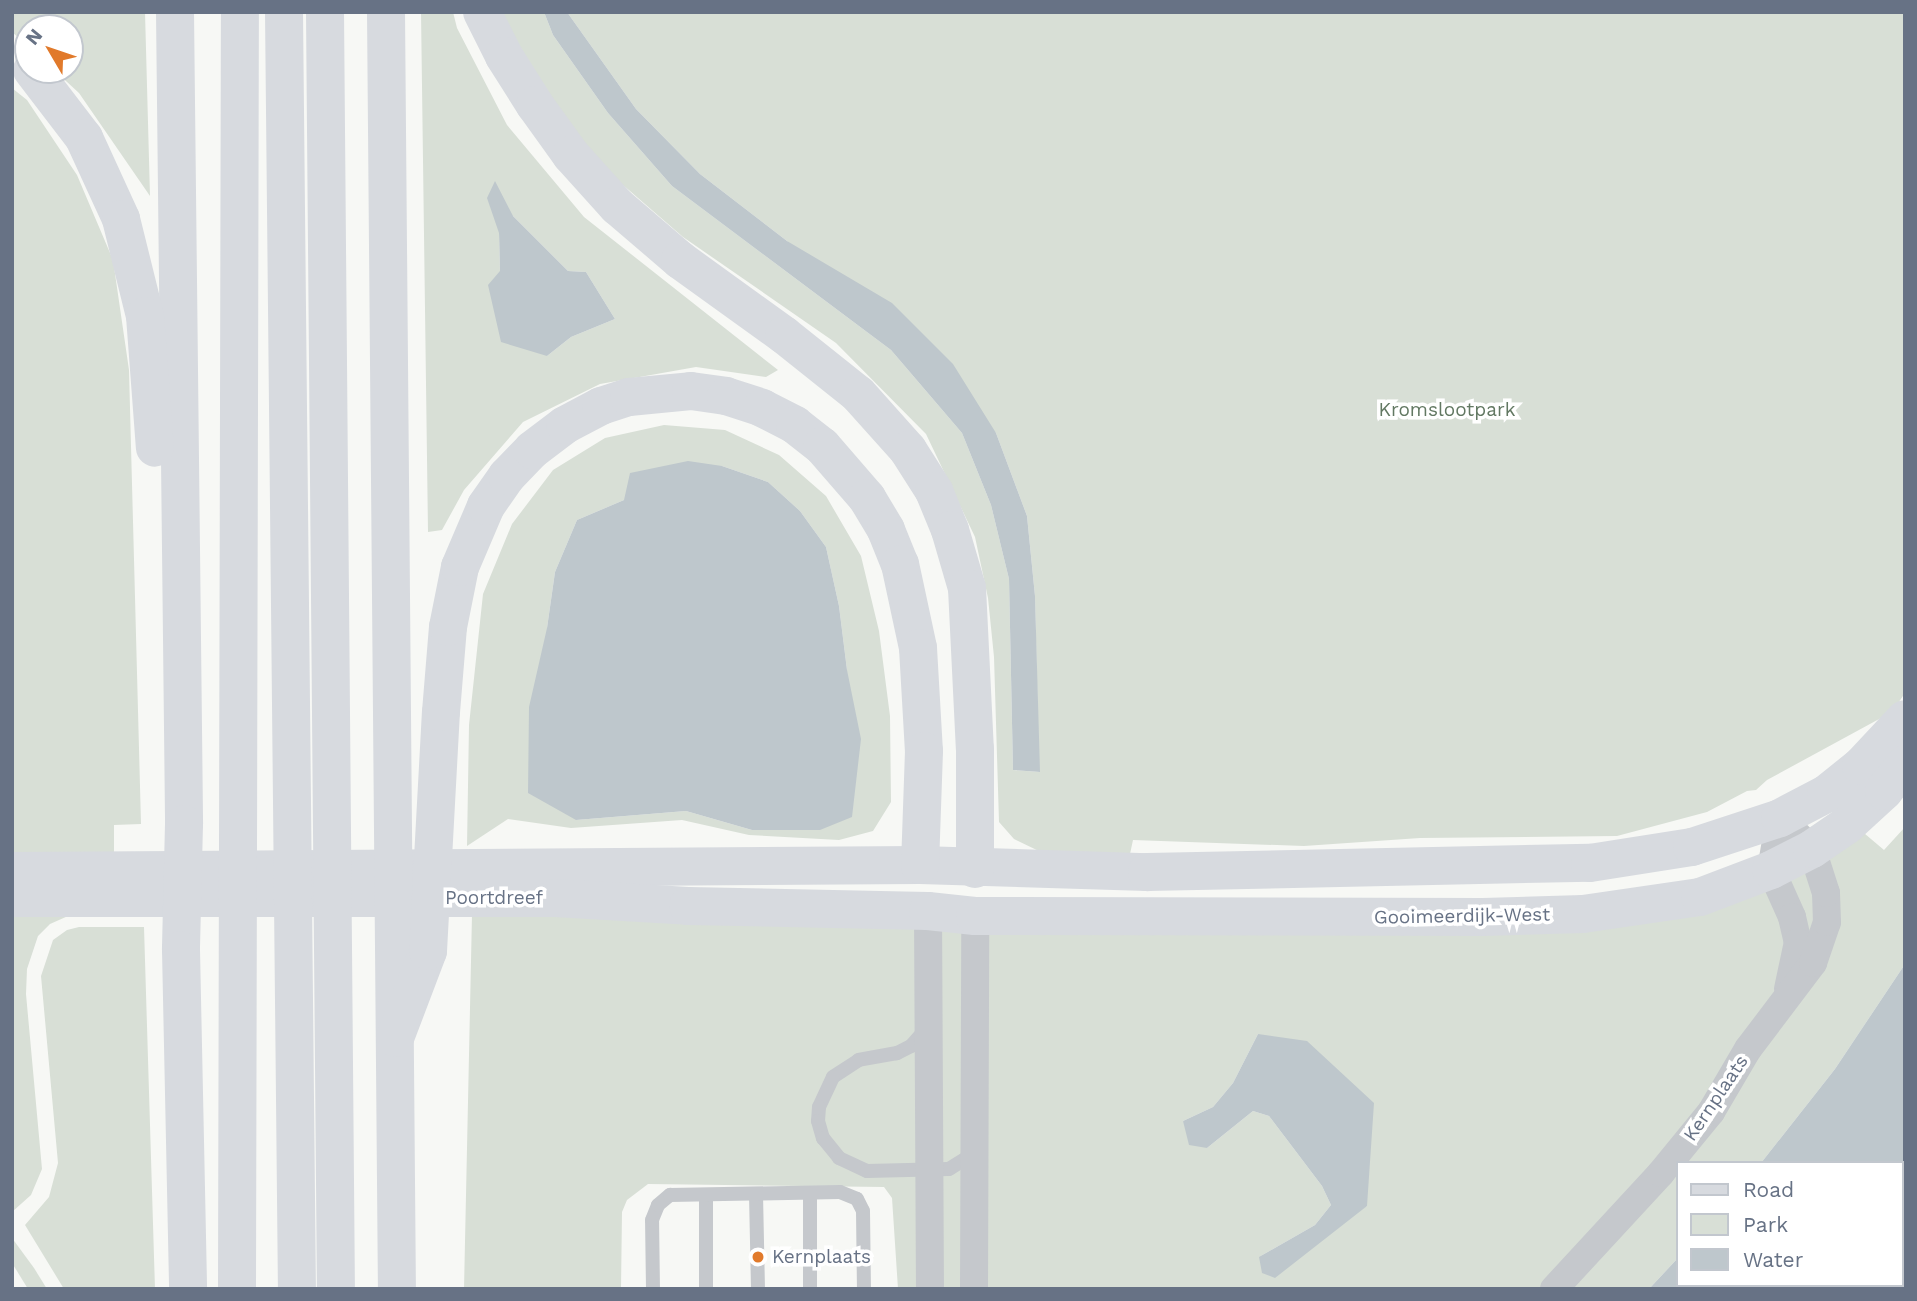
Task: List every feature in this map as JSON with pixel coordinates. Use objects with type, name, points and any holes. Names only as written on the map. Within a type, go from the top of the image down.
[{"type":"main road","points":[[172,825],[175,12]]},
{"type":"main road","points":[[237,1289],[240,12]]},
{"type":"main road","points":[[284,12],[297,1289]]},
{"type":"main road","points":[[326,12],[336,1289]]},
{"type":"main road","points":[[386,12],[391,825],[411,950]]},
{"type":"main road","points":[[482,12],[504,56],[535,105],[571,155],[617,206],[680,260],[785,335],[858,394],[908,450],[934,491],[950,530],[967,589],[975,749],[975,916]]},
{"type":"main road","points":[[42,84],[83,138],[102,173],[121,219],[145,316],[154,428],[172,825],[181,950],[188,1289]]},
{"type":"main road","points":[[397,1289],[395,1038],[436,825],[448,627],[460,566],[486,506],[507,476],[532,450],[565,425],[601,406],[629,397],[691,391],[726,396],[762,408],[795,425],[845,469],[886,530],[903,574],[918,648],[924,751],[920,865],[928,911]]},
{"type":"main road","points":[[975,869],[1147,872],[1590,863],[1692,847],[1780,818],[1826,794],[1861,766],[1905,719]]},
{"type":"main road","name":"Gooimeerdijk-West","points":[[975,916],[1483,917],[1583,914],[1700,897],[1771,870],[1812,849],[1847,825],[1884,791],[1905,764]]},
{"type":"main road","name":"Poortdreef","points":[[12,871],[920,865],[975,869]]},
{"type":"main road","name":"Poortdreef","points":[[12,898],[555,898],[688,906],[928,911],[975,916]]},
{"type":"street","name":"Kernplaats","points":[[1554,1289],[1635,1203],[1711,1112],[1748,1049],[1813,963],[1827,922],[1826,893],[1812,849],[1780,818]]},
{"type":"street","points":[[1771,870],[1780,818]]},
{"type":"street","name":"Kernplaats","points":[[1771,870],[1797,929],[1797,954],[1787,995]]},
{"type":"street","points":[[928,911],[930,1289]]},
{"type":"street","points":[[974,1289],[975,916]]},
{"type":"lane","points":[[929,1022],[911,1046],[897,1053],[859,1060],[833,1077],[821,1100],[818,1121],[830,1149],[852,1165],[867,1171],[949,1169],[959,1165],[976,1150]]},
{"type":"lane","points":[[810,1193],[810,1289]]},
{"type":"lane","points":[[653,1289],[652,1220],[658,1205],[670,1195],[846,1193],[861,1205],[864,1289]]},
{"type":"lane","points":[[756,1194],[758,1289]]},
{"type":"lane","points":[[706,1195],[706,1289]]},
{"type":"green space","points":[[12,12],[145,12],[150,196],[79,93],[69,84],[84,84],[84,14],[14,14],[14,34]]},
{"type":"green space","points":[[421,12],[453,12],[457,28],[507,125],[584,217],[778,370],[766,377],[696,367],[600,384],[523,422],[464,490],[442,530],[428,532]],"holes":[[[513,216],[568,271],[586,272],[615,319],[571,337],[547,356],[500,271],[499,233]]]},
{"type":"green space","name":"Kromslootpark","points":[[499,12],[544,12],[553,35],[608,113],[672,186],[891,350],[962,433],[991,505],[1009,579],[1013,770],[1039,772],[1035,596],[1027,516],[996,433],[787,241],[700,174],[636,109],[567,12],[1905,12],[1905,693],[1892,712],[1767,780],[1756,790],[1747,791],[1707,812],[1617,836],[1420,838],[1304,846],[1133,840],[1130,854],[1045,854],[1014,839],[999,822],[994,657],[988,598],[975,537],[926,434],[836,343],[683,237],[593,159],[523,64]]},
{"type":"green space","points":[[12,88],[27,100],[77,175],[113,260],[129,370],[141,824],[114,825],[114,854],[12,858]]},
{"type":"green space","points":[[664,425],[725,430],[779,455],[826,496],[861,556],[879,631],[890,716],[891,802],[873,831],[839,840],[749,835],[682,820],[571,828],[508,819],[467,846],[469,725],[483,594],[512,524],[553,470],[605,438]],"holes":[[[722,466],[768,482],[800,511],[826,547],[839,606],[847,670],[752,830],[686,811],[576,820],[547,628],[555,572],[577,520],[624,500]]]},
{"type":"green space","points":[[1905,827],[1905,964],[1835,1069],[1763,1161],[1675,1161],[1675,1261],[1649,1289],[898,1289],[892,1198],[884,1187],[648,1184],[627,1200],[622,1212],[621,1289],[464,1289],[472,914],[1651,913],[1858,828],[1884,850]],"holes":[[[1258,1034],[1367,1206],[1259,1257],[1315,1225],[1331,1205],[1322,1186],[1269,1116],[1253,1111],[1207,1148],[1183,1121],[1213,1107],[1233,1083]]]},
{"type":"green space","points":[[12,912],[68,916],[50,924],[38,936],[27,969],[26,994],[42,1169],[31,1195],[12,1212]]},
{"type":"green space","points":[[79,927],[144,927],[155,1289],[64,1289],[25,1225],[49,1197],[58,1163],[41,976],[53,940],[67,930]]},
{"type":"green space","points":[[12,1238],[47,1289],[28,1289],[12,1263]]},
{"type":"water","points":[[544,12],[567,12],[636,109],[700,174],[787,241],[892,303],[953,364],[996,433],[1027,516],[1035,596],[1040,772],[1013,770],[1009,579],[991,505],[962,433],[891,350],[672,186],[608,113],[553,35]]},
{"type":"water","points":[[495,181],[513,216],[568,271],[586,272],[615,319],[571,337],[547,356],[501,342],[488,285],[500,271],[499,233],[487,198]]},
{"type":"water","points":[[688,461],[722,466],[768,482],[800,511],[826,547],[839,606],[847,670],[861,739],[852,817],[820,830],[752,830],[686,811],[576,820],[528,793],[529,707],[547,628],[555,572],[577,520],[624,500],[630,473]]},
{"type":"water","points":[[1905,964],[1905,1289],[1649,1289],[1675,1261],[1675,1287],[1903,1287],[1903,1161],[1763,1161],[1835,1069]]},
{"type":"water","points":[[1258,1034],[1307,1041],[1374,1103],[1367,1206],[1275,1278],[1262,1273],[1259,1257],[1315,1225],[1331,1205],[1322,1186],[1269,1116],[1253,1111],[1207,1148],[1189,1145],[1183,1121],[1213,1107],[1233,1083]]},
{"type":"place","name":"Kernplaats","points":[[758,1257]]}]
